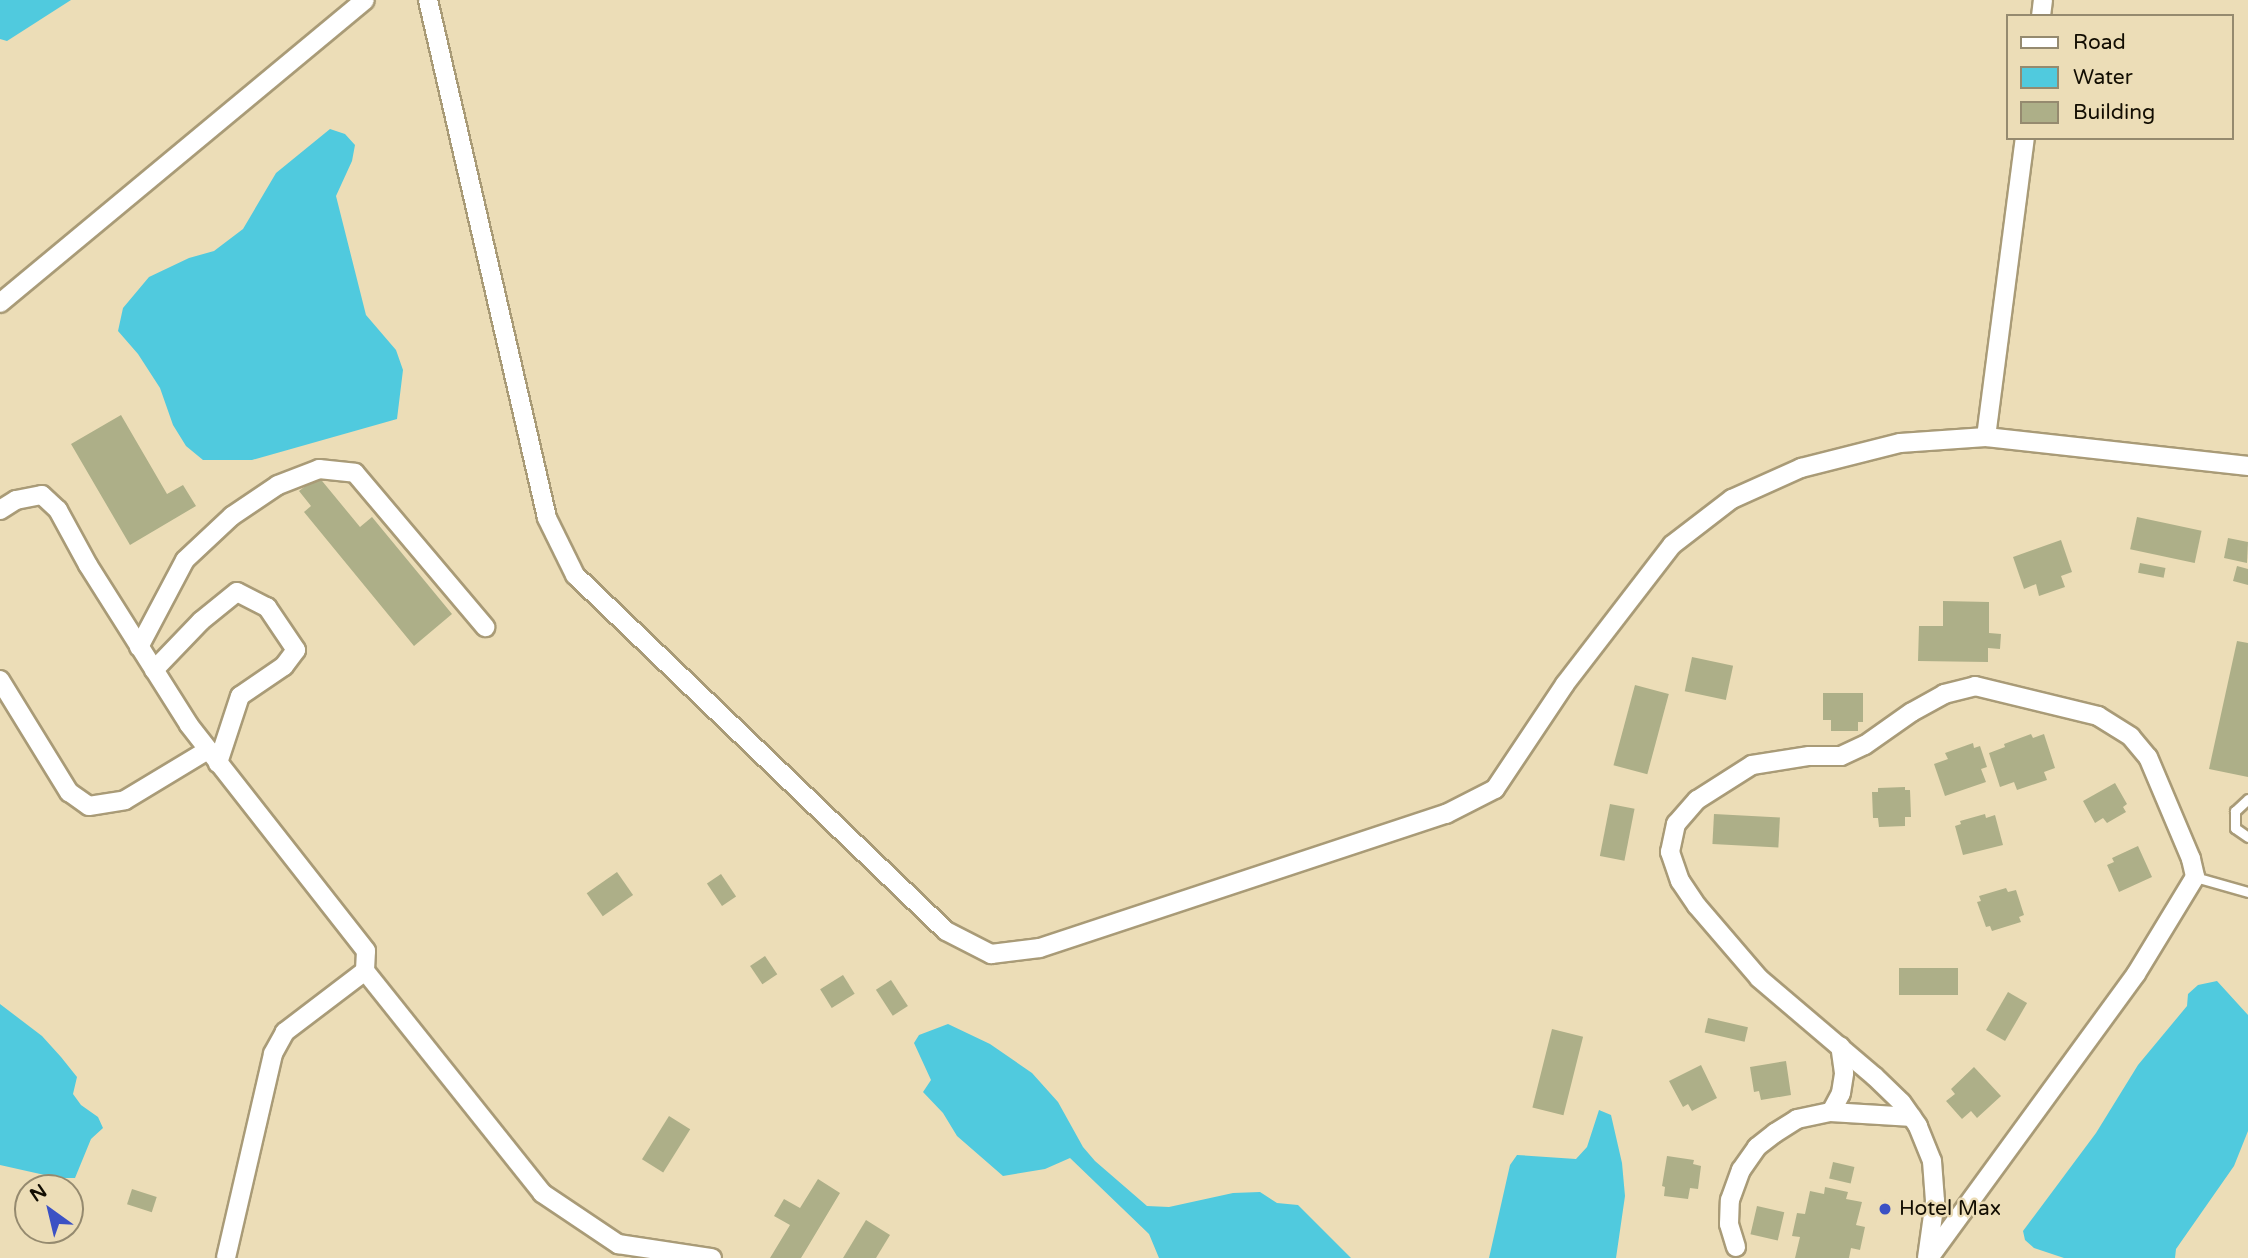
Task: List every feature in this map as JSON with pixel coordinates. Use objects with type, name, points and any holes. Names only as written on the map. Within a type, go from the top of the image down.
[{"type":"street","points":[[0,303],[365,0]]},
{"type":"street","points":[[428,0],[547,518],[575,575],[946,931],[991,954],[1040,948],[1446,814],[1495,789],[1565,684],[1672,545],[1732,499],[1801,467],[1900,443],[1986,437],[2248,466]]},
{"type":"street","points":[[1986,437],[2025,140]]},
{"type":"street","points":[[139,647],[185,560],[232,516],[278,485],[319,469],[355,473],[485,628]]},
{"type":"street","points":[[0,510],[16,500],[42,495],[58,509],[88,565],[139,647],[213,756],[366,951],[365,971],[542,1193],[616,1251],[712,1258]]},
{"type":"street","points":[[0,680],[69,792],[89,806],[125,800],[213,756],[240,696],[284,666],[296,650],[267,607],[237,592],[201,621],[154,670]]},
{"type":"street","points":[[1975,686],[2098,716],[2131,737],[2148,757],[2191,859],[2195,877],[2136,974],[1928,1258],[1935,1201],[1932,1161],[1912,1117],[1901,1102],[1840,1046],[1759,978],[1697,906],[1680,881],[1670,852],[1676,824],[1697,800],[1752,765],[1809,756],[1841,756],[1865,745],[1912,712],[1954,691],[1975,686]]},
{"type":"street","points":[[226,1258],[273,1054],[285,1032],[365,971]]},
{"type":"street","points":[[1831,1112],[1841,1093],[1844,1073],[1840,1046]]},
{"type":"street","points":[[1736,1247],[1729,1224],[1730,1200],[1741,1170],[1757,1147],[1797,1119],[1831,1112],[1912,1117]]},
{"type":"lane","points":[[2248,799],[2235,811],[2235,828],[2248,837]]},
{"type":"lane","points":[[2195,877],[2248,892]]},
{"type":"water","points":[[0,0],[71,0],[7,41],[0,39]]},
{"type":"water","points":[[330,129],[345,134],[355,145],[352,161],[336,196],[366,315],[396,350],[403,370],[397,419],[252,460],[203,460],[186,446],[173,425],[160,388],[138,354],[118,331],[123,308],[149,277],[189,258],[214,251],[243,229],[276,173]]},
{"type":"water","points":[[2217,981],[2248,1015],[2248,1131],[2234,1166],[2176,1249],[2175,1258],[2064,1258],[2034,1248],[2025,1240],[2023,1231],[2096,1133],[2138,1065],[2187,1006],[2188,994],[2198,985]]},
{"type":"water","points":[[0,1004],[42,1036],[61,1057],[77,1077],[73,1094],[81,1105],[98,1117],[103,1128],[91,1139],[77,1174],[40,1174],[0,1165]]},
{"type":"water","points":[[948,1024],[990,1044],[1032,1073],[1058,1102],[1083,1147],[1095,1161],[1147,1206],[1169,1207],[1233,1193],[1260,1192],[1277,1203],[1298,1205],[1351,1258],[1159,1258],[1149,1234],[1070,1158],[1045,1169],[1003,1176],[957,1136],[943,1113],[923,1092],[931,1080],[914,1043],[919,1035]]},
{"type":"water","points":[[1599,1110],[1611,1115],[1622,1163],[1625,1196],[1616,1258],[1489,1258],[1510,1165],[1517,1155],[1576,1159],[1587,1147]]},
{"type":"building","points":[[121,415],[167,494],[183,485],[196,506],[130,545],[71,444]]},
{"type":"building","points":[[318,476],[360,527],[372,517],[452,614],[414,646],[304,512],[311,506],[299,491]]},
{"type":"building","points":[[2137,517],[2202,531],[2195,563],[2130,549]]},
{"type":"building","points":[[2228,538],[2248,542],[2247,563],[2224,558]]},
{"type":"building","points":[[2061,540],[2072,572],[2061,576],[2065,587],[2039,596],[2036,584],[2024,589],[2013,557]]},
{"type":"building","points":[[2140,563],[2166,568],[2164,578],[2138,573]]},
{"type":"building","points":[[2237,566],[2248,569],[2248,585],[2233,581]]},
{"type":"building","points":[[1943,601],[1989,602],[1989,633],[2001,634],[2000,649],[1988,648],[1988,662],[1918,661],[1919,626],[1943,626]]},
{"type":"building","points":[[2237,641],[2248,643],[2248,777],[2209,769]]},
{"type":"building","points":[[1692,657],[1733,666],[1726,700],[1685,691]]},
{"type":"building","points":[[1635,685],[1669,694],[1647,774],[1614,765]]},
{"type":"building","points":[[1823,693],[1863,693],[1863,722],[1858,722],[1858,731],[1831,731],[1831,720],[1823,720]]},
{"type":"building","points":[[2031,734],[2033,738],[2044,734],[2055,768],[2044,772],[2047,780],[2017,790],[2014,782],[2000,787],[1989,753]]},
{"type":"building","points":[[1973,743],[1974,748],[1980,746],[1987,767],[1981,769],[1986,782],[1945,796],[1934,764],[1948,759],[1945,753]]},
{"type":"building","points":[[2115,783],[2127,804],[2123,807],[2126,812],[2107,823],[2103,818],[2095,823],[2083,801]]},
{"type":"building","points":[[1905,787],[1905,790],[1910,790],[1911,817],[1905,817],[1905,826],[1879,827],[1878,818],[1873,818],[1872,792],[1878,792],[1878,788]]},
{"type":"building","points":[[1610,804],[1635,809],[1624,861],[1600,856]]},
{"type":"building","points":[[1714,814],[1780,817],[1778,847],[1712,844]]},
{"type":"building","points":[[1985,814],[1986,818],[1995,815],[2003,845],[1963,855],[1955,826],[1961,824],[1960,821]]},
{"type":"building","points":[[2138,846],[2152,877],[2119,892],[2107,865],[2114,862],[2112,858]]},
{"type":"building","points":[[617,872],[633,895],[603,916],[587,893]]},
{"type":"building","points":[[721,874],[736,896],[722,906],[707,884]]},
{"type":"building","points":[[2006,888],[2008,892],[2016,890],[2024,915],[2019,917],[2021,922],[1992,931],[1990,926],[1986,927],[1977,902],[1981,901],[1979,896]]},
{"type":"building","points":[[765,956],[777,974],[762,984],[750,966]]},
{"type":"building","points":[[1899,968],[1958,968],[1958,995],[1899,995]]},
{"type":"building","points":[[843,975],[855,994],[832,1008],[820,989]]},
{"type":"building","points":[[891,980],[908,1006],[893,1016],[876,990]]},
{"type":"building","points":[[2008,992],[2027,1003],[2005,1041],[1986,1030]]},
{"type":"building","points":[[1708,1018],[1748,1027],[1745,1042],[1705,1033]]},
{"type":"building","points":[[1552,1029],[1583,1037],[1563,1115],[1532,1108]]},
{"type":"building","points":[[1786,1061],[1791,1095],[1761,1100],[1759,1091],[1754,1092],[1750,1067]]},
{"type":"building","points":[[1701,1065],[1717,1098],[1692,1111],[1688,1104],[1683,1107],[1669,1081]]},
{"type":"building","points":[[1974,1067],[2001,1096],[1977,1118],[1971,1111],[1962,1119],[1946,1101],[1955,1094],[1951,1089]]},
{"type":"building","points":[[669,1116],[690,1129],[663,1172],[642,1159]]},
{"type":"building","points":[[1667,1156],[1694,1160],[1693,1164],[1701,1166],[1698,1189],[1690,1188],[1688,1199],[1664,1196],[1665,1187],[1662,1186]]},
{"type":"building","points":[[1833,1162],[1854,1167],[1851,1184],[1829,1179]]},
{"type":"building","points":[[818,1179],[840,1193],[801,1258],[770,1258],[790,1225],[774,1216],[784,1199],[800,1208]]},
{"type":"building","points":[[1825,1187],[1848,1192],[1846,1199],[1862,1202],[1856,1225],[1865,1227],[1860,1250],[1851,1248],[1849,1258],[1795,1258],[1800,1237],[1792,1236],[1797,1213],[1805,1214],[1810,1191],[1824,1194]]},
{"type":"building","points":[[132,1189],[157,1197],[152,1212],[127,1204]]},
{"type":"building","points":[[1757,1206],[1784,1212],[1778,1241],[1750,1234]]},
{"type":"building","points":[[866,1220],[890,1235],[876,1258],[843,1258]]},
{"type":"place","name":"Hotel Max","points":[[1885,1209]]}]
